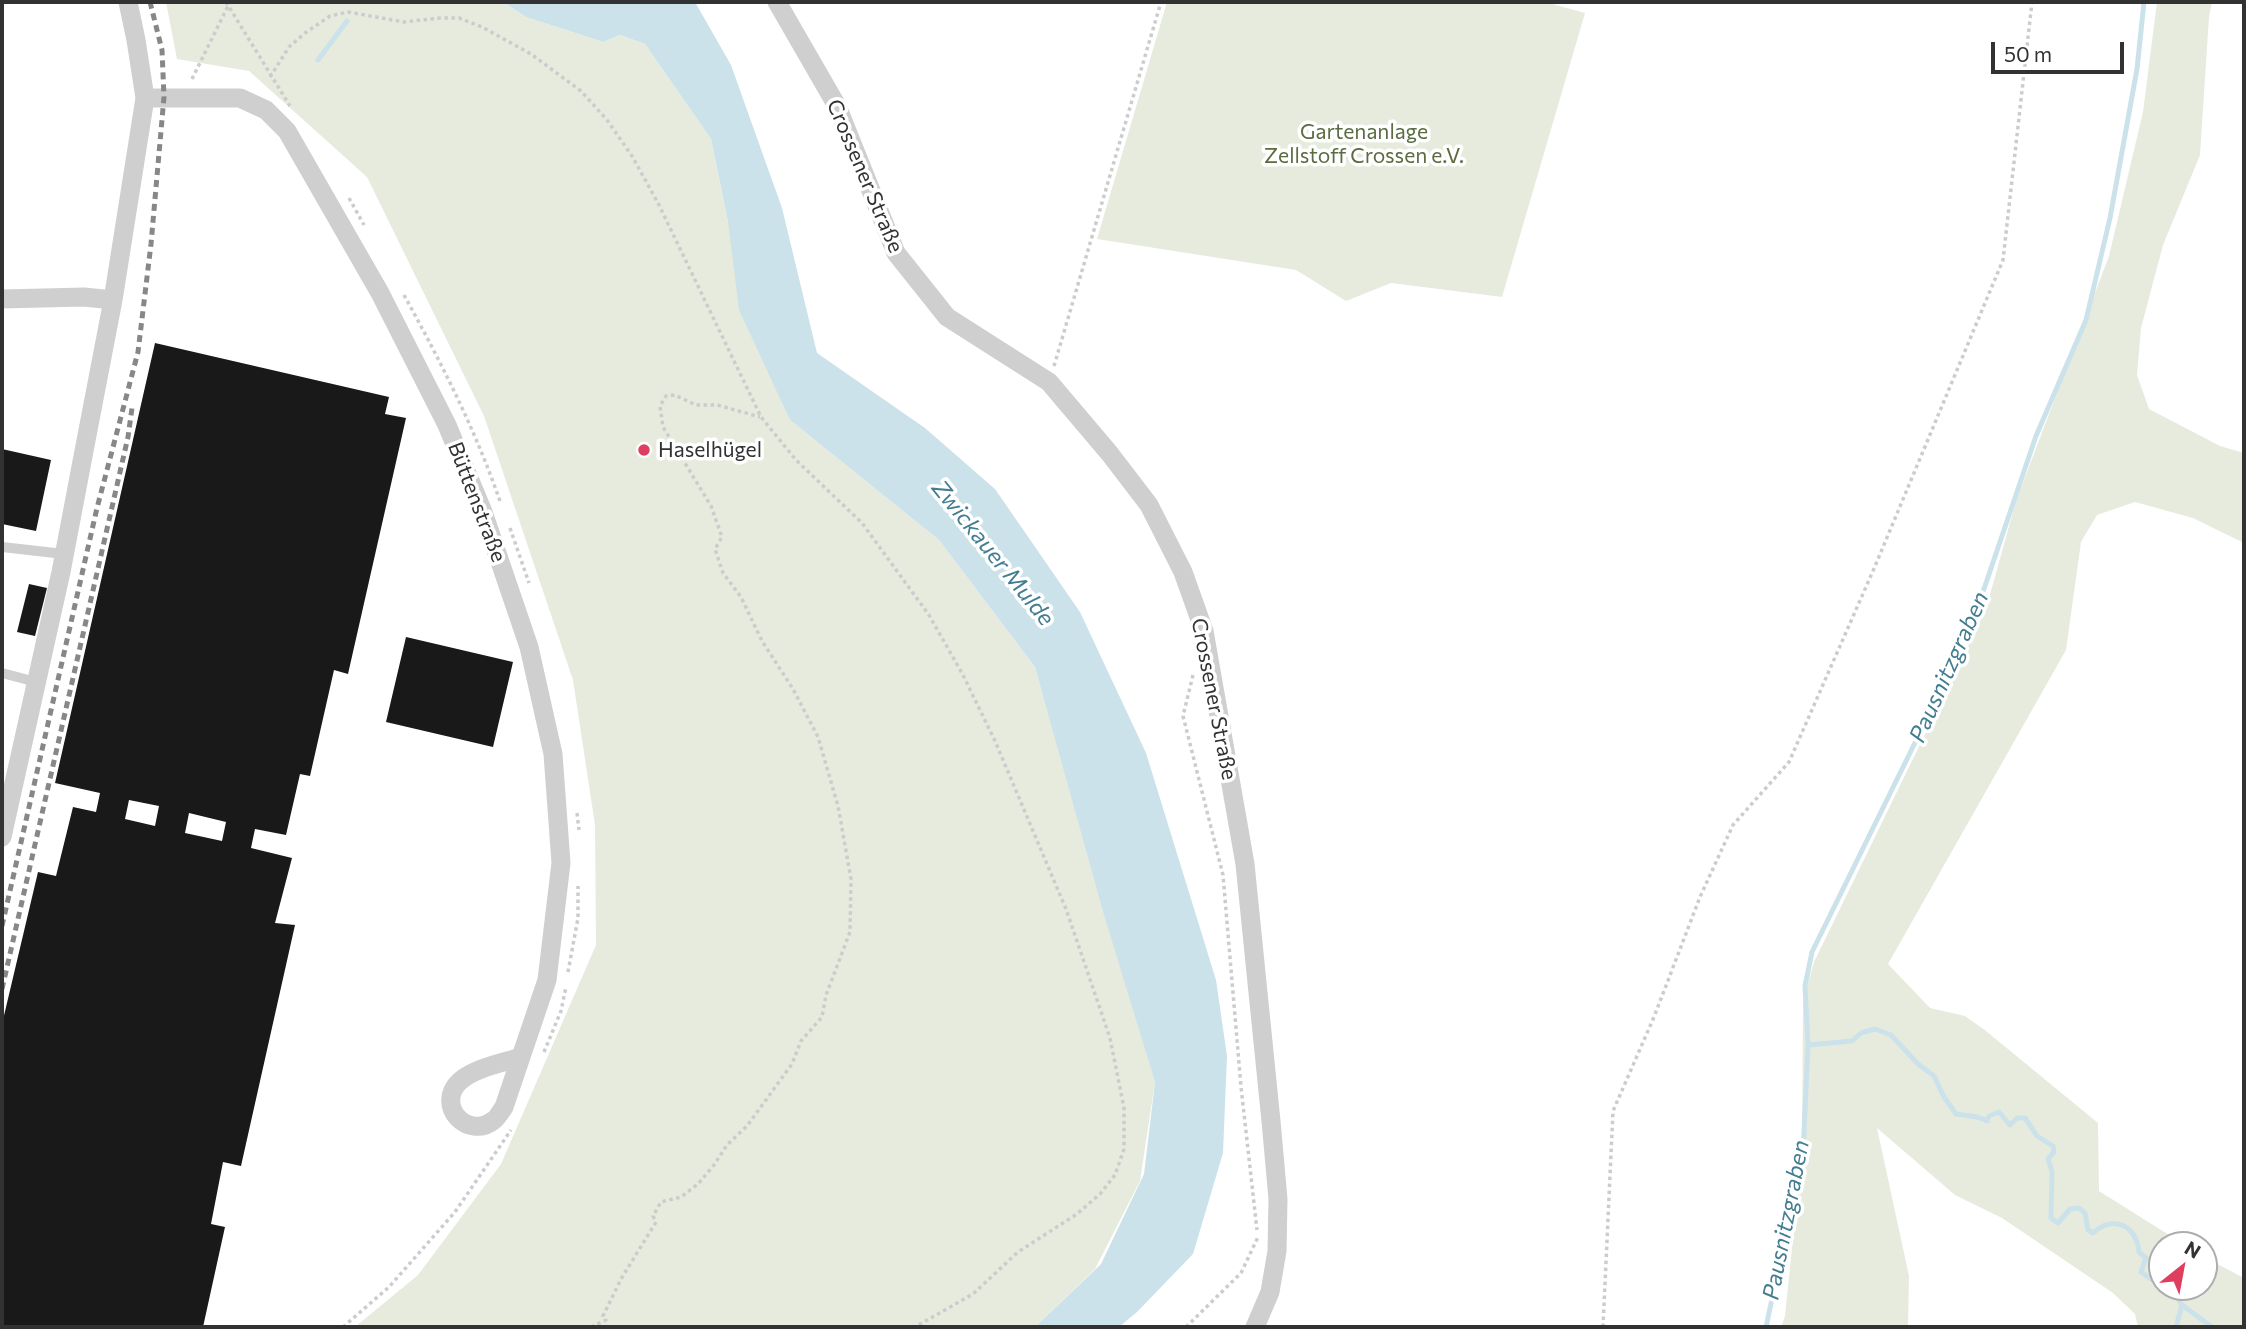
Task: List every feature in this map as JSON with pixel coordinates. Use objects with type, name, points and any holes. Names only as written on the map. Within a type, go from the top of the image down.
[{"type":"street","points":[[2,837],[64,554],[114,300],[145,98],[128,2]]},
{"type":"street","name":"Crossener Straße","points":[[777,2],[837,106],[896,253],[947,317],[1049,382],[1149,505],[1183,572],[1203,631],[1245,864],[1278,1199],[1277,1251],[1270,1292],[1255,1327]]},
{"type":"street","name":"Büttenstraße","points":[[145,98],[240,98],[266,110],[287,131],[380,293],[447,425],[483,512],[529,647],[553,754],[561,863],[547,980],[521,1057]]},
{"type":"street","points":[[2,299],[84,297],[114,300]]},
{"type":"lane","points":[[2,547],[64,554]]},
{"type":"lane","points":[[2,673],[36,682]]},
{"type":"path","points":[[1049,382],[1161,2]]},
{"type":"path","points":[[1603,1327],[1613,1111],[1654,1017],[1700,897],[1733,825],[1789,762],[1884,546],[2003,260],[2032,2]]},
{"type":"path","points":[[228,3],[295,115]]},
{"type":"path","points":[[184,97],[228,3]]},
{"type":"path","points":[[270,77],[289,47],[305,33],[339,12],[404,22],[458,18],[482,27],[531,54],[581,90],[607,120],[632,156],[658,203],[761,417],[796,460],[862,523],[929,615],[963,675],[995,740],[1066,909],[1110,1038],[1124,1108],[1124,1149],[1115,1175],[1100,1194],[1077,1214],[1018,1252],[973,1294],[915,1327]]},
{"type":"path","points":[[345,193],[366,228]]},
{"type":"path","points":[[400,289],[428,338],[484,454],[505,514]]},
{"type":"path","points":[[591,1327],[606,1320],[603,1316],[611,1299],[628,1265],[656,1222],[653,1216],[662,1202],[681,1197],[698,1184],[727,1144],[747,1126],[792,1064],[801,1041],[822,1017],[826,995],[849,932],[851,879],[838,806],[818,737],[762,641],[741,597],[723,573],[715,549],[722,537],[711,506],[663,427],[660,406],[666,396],[675,395],[696,405],[717,405],[761,417]]},
{"type":"path","points":[[509,526],[530,587]]},
{"type":"path","points":[[1186,1327],[1241,1273],[1258,1238],[1241,1087],[1223,875],[1183,716],[1195,667]]},
{"type":"path","points":[[576,808],[579,835]]},
{"type":"path","points":[[541,1059],[561,1011],[578,918],[578,877]]},
{"type":"path","points":[[343,1327],[389,1287],[455,1212],[516,1119]]},
{"type":"green space","points":[[166,2],[503,2],[526,17],[603,42],[620,35],[645,44],[711,139],[728,222],[790,420],[939,540],[1035,667],[1155,1082],[1140,1181],[1095,1269],[1035,1327],[355,1327],[418,1275],[501,1164],[596,945],[595,825],[573,680],[484,416],[367,177],[249,71],[177,59]]},
{"type":"green space","name":"Gartenanlage Zellstoff Crossen e.V.","points":[[1167,2],[1545,2],[1585,13],[1502,297],[1391,283],[1346,301],[1296,270],[1097,239]]},
{"type":"green space","points":[[2157,2],[2212,2],[2200,155],[2163,245],[2141,328],[2137,375],[2149,409],[2220,446],[2244,453],[2244,543],[2193,518],[2135,502],[2097,515],[2081,542],[2066,650],[1888,964],[1930,1008],[1965,1016],[2098,1123],[2099,1191],[2163,1231],[2148,1231],[2148,1301],[2218,1301],[2218,1264],[2244,1278],[2244,1327],[2138,1327],[2135,1314],[2113,1293],[2002,1218],[1955,1195],[1877,1128],[1909,1276],[1908,1327],[1781,1327],[1785,1316],[1802,1151],[1803,1001],[1814,962],[1986,609],[2016,501],[2109,256],[2143,112]]},
{"type":"water","name":"Zwickauer Mulde","points":[[503,2],[695,2],[731,65],[782,208],[817,353],[925,428],[995,489],[1080,612],[1146,753],[1216,980],[1227,1056],[1223,1153],[1193,1254],[1119,1327],[1035,1327],[1101,1264],[1144,1174],[1155,1082],[1104,915],[1035,667],[939,540],[790,420],[739,310],[728,222],[711,139],[645,44],[620,35],[603,42],[526,17]]},
{"type":"building","points":[[155,343],[389,397],[385,414],[406,418],[348,674],[334,670],[310,776],[300,774],[286,835],[255,829],[251,848],[292,858],[275,923],[295,925],[241,1166],[223,1162],[211,1224],[225,1227],[203,1327],[2,1327],[2,1024],[38,872],[56,876],[73,807],[96,812],[100,793],[55,783]],"holes":[[[129,800],[159,806],[155,826],[125,819]],[[189,813],[226,822],[222,841],[185,833]]]},
{"type":"building","points":[[2,449],[51,460],[36,531],[2,524]]},
{"type":"building","points":[[29,584],[47,588],[35,636],[17,632]]},
{"type":"building","points":[[406,637],[513,662],[493,747],[386,722]]},
{"type":"waterway","name":"Pausnitzgraben","points":[[1766,1327],[1803,1153],[1808,1045],[1805,986],[1812,952],[1969,633],[2036,436],[2086,320],[2110,218],[2137,69],[2144,2]]},
{"type":"waterway","points":[[318,60],[347,21]]},
{"type":"waterway","points":[[1808,1045],[1852,1041],[1861,1033],[1875,1029],[1891,1035],[1918,1064],[1934,1076],[1956,1114],[1987,1121],[1989,1116],[1999,1112],[2010,1125],[2017,1118],[2025,1118],[2037,1136],[2053,1146],[2054,1152],[2048,1159],[2052,1172],[2051,1218],[2058,1223],[2070,1209],[2079,1208],[2085,1213],[2088,1230],[2093,1233],[2109,1224],[2123,1226],[2134,1235],[2139,1252],[2146,1258],[2141,1272],[2148,1277]]},
{"type":"waterway","points":[[2176,1327],[2182,1305],[2180,1301]]},
{"type":"waterway","points":[[2182,1305],[2212,1327]]},
{"type":"railway","points":[[2,926],[97,508],[138,352],[164,97],[162,50],[150,2]]},
{"type":"railway","points":[[2,989],[128,437],[132,408]]},
{"type":"place","name":"Haselhügel","points":[[644,450]]}]
